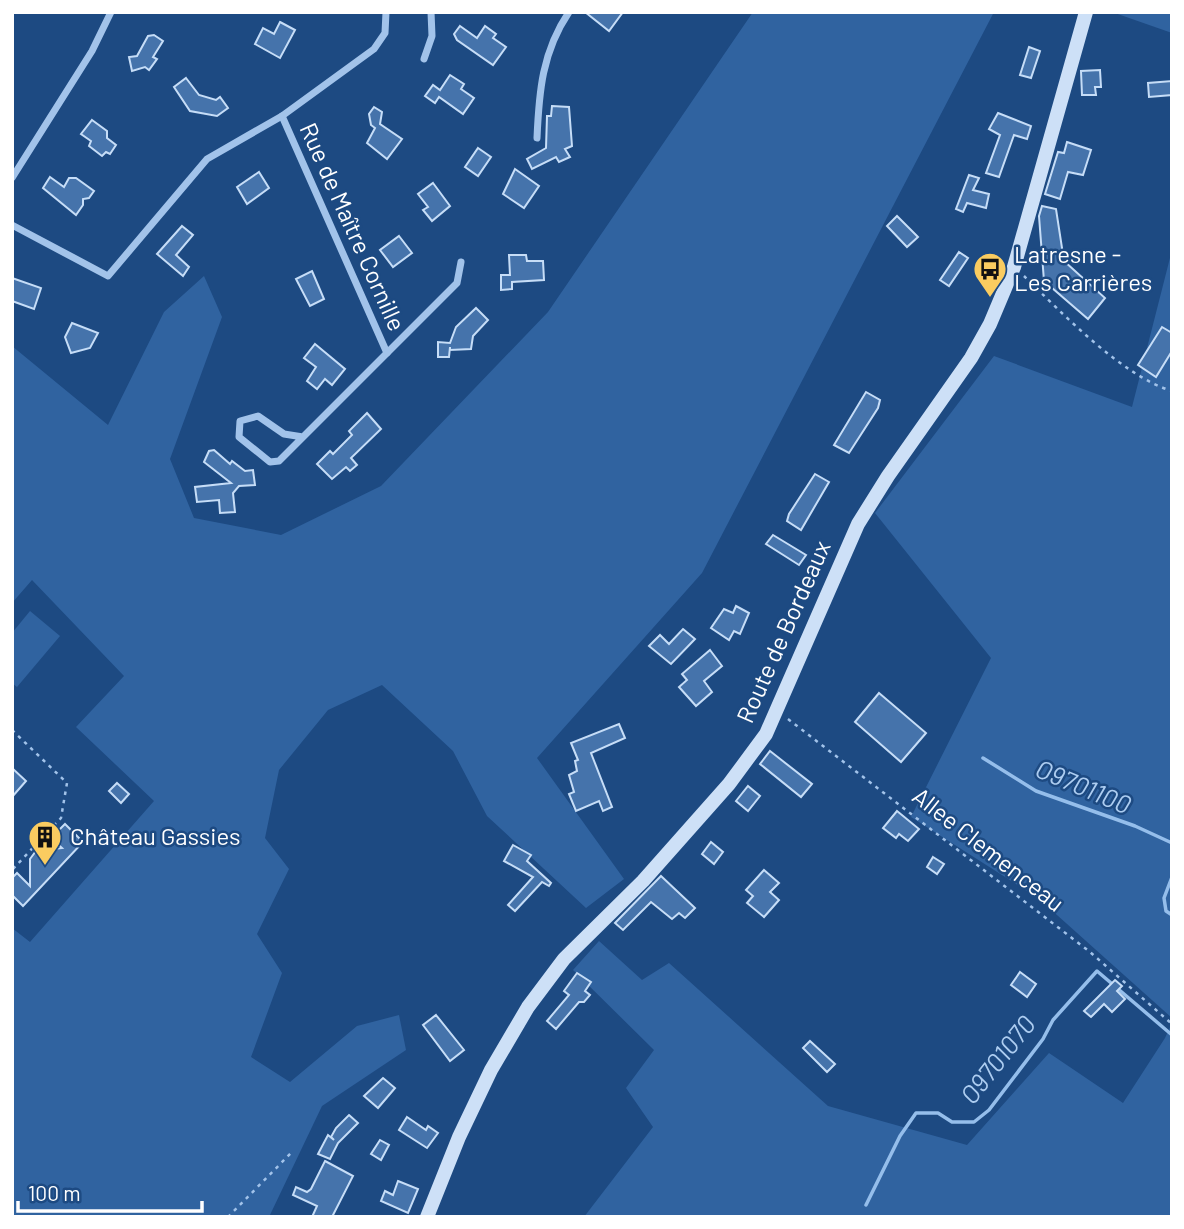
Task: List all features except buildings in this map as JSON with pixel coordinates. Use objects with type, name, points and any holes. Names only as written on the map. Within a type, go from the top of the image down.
[{"type":"street","points":[[12,178],[92,51],[111,12]]},
{"type":"street","points":[[12,225],[108,276],[208,159],[282,116],[374,49],[385,33],[386,12]]},
{"type":"street","points":[[424,59],[432,36],[430,12]]},
{"type":"street","points":[[537,138],[539,86],[547,52],[569,12]]},
{"type":"street","name":"Route de Bordeaux","points":[[427,1217],[459,1137],[491,1070],[528,1007],[564,959],[643,881],[729,784],[766,734],[858,524],[888,476],[971,358],[990,324],[1014,267],[1086,12]]},
{"type":"street","name":"Rue de Maître Cornille","points":[[282,116],[387,353]]},
{"type":"street","name":"Rue de Maître Cornille","points":[[303,436],[284,433],[258,416],[240,421],[239,437],[270,462],[279,461],[457,283],[461,262]]},
{"type":"path","points":[[1014,267],[1081,330],[1150,384],[1172,391]]},
{"type":"path","name":"Allee Clemenceau","points":[[777,711],[1090,952],[1172,1024]]},
{"type":"path","points":[[12,730],[67,783],[61,818],[12,870]]},
{"type":"path","points":[[228,1217],[292,1152]]},
{"type":"shaded area","points":[[753,12],[994,12],[702,573],[537,758],[624,879],[586,908],[487,816],[453,751],[382,685],[328,710],[279,770],[265,838],[289,869],[257,934],[282,973],[251,1057],[290,1082],[357,1026],[399,1015],[406,1050],[322,1106],[269,1217],[12,1217],[12,928],[30,942],[154,801],[76,727],[124,676],[32,580],[12,603],[12,346],[108,425],[164,312],[204,276],[222,317],[170,459],[194,518],[281,535],[381,486],[548,312]]},
{"type":"shaded area","points":[[1112,12],[1172,12],[1172,33]]},
{"type":"shaded area","points":[[1172,250],[1172,1018],[1038,898],[911,817],[991,658],[875,513],[994,356],[1132,407]]},
{"type":"shaded area","points":[[30,611],[60,636],[17,687],[12,683],[12,633]]},
{"type":"shaded area","points":[[599,941],[642,980],[669,963],[828,1106],[967,1145],[1049,1053],[1123,1103],[1172,1023],[1172,1217],[584,1217],[653,1127],[626,1088],[654,1050],[573,970]]},
{"type":"waterway","name":"O9701100","points":[[983,758],[1036,791],[1135,826],[1172,843]]},
{"type":"waterway","name":"O9701100","points":[[1172,877],[1164,898],[1166,911],[1172,915]]},
{"type":"waterway","name":"O9701070","points":[[866,1205],[900,1136],[916,1113],[938,1113],[952,1122],[974,1122],[989,1110],[1043,1039],[1053,1020],[1097,971],[1172,1035]]},
{"type":"place","name":"Latresne - Les Carrières","points":[[990,299]]},
{"type":"place","name":"Château Gassies","points":[[45,867]]}]
